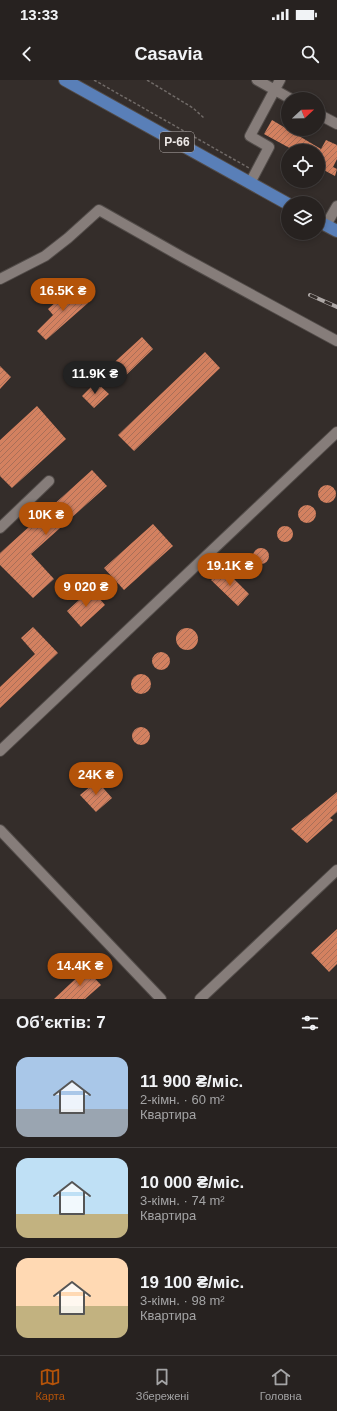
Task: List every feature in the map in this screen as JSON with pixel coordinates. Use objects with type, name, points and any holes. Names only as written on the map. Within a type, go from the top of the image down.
[{"type":"main road","name":"Р-66","points":[[65,80],[281,200]]},
{"type":"main road","points":[[325,225],[337,231]]},
{"type":"lane","points":[[257,80],[281,93]]},
{"type":"lane","points":[[250,183],[269,147],[250,136],[280,80]]},
{"type":"lane","points":[[325,118],[337,124]]},
{"type":"lane","points":[[325,220],[337,206]]},
{"type":"lane","points":[[0,279],[45,256],[68,238],[99,210],[337,341]]},
{"type":"lane","points":[[0,751],[337,432]]},
{"type":"lane","points":[[0,528],[49,482]]},
{"type":"lane","points":[[0,830],[161,999]]},
{"type":"lane","points":[[200,999],[337,870]]},
{"type":"path","points":[[94,80],[256,172]]},
{"type":"path","points":[[147,80],[193,108],[204,118]]},
{"type":"building","points":[[272,120],[281,125],[281,136],[299,136],[313,144],[282,144],[264,134]]},
{"type":"building","points":[[326,140],[337,145],[337,159],[333,167],[337,169],[335,176],[325,171],[325,144],[324,144]]},
{"type":"building","points":[[73,287],[88,303],[46,340],[37,331],[53,315],[48,309]]},
{"type":"building","points":[[142,337],[153,349],[118,383],[106,370]]},
{"type":"building","points":[[205,352],[220,368],[134,451],[118,435]]},
{"type":"building","points":[[0,366],[11,377],[0,389]]},
{"type":"building","points":[[96,382],[109,394],[94,408],[82,396]]},
{"type":"building","points":[[37,406],[66,439],[12,488],[0,476],[0,440]]},
{"type":"building","points":[[92,470],[107,486],[31,554],[54,579],[33,598],[0,565],[0,553]]},
{"type":"building","points":[[327,485],[333,488],[336,494],[333,500],[327,503],[321,500],[318,494],[321,488]]},
{"type":"building","points":[[307,505],[313,508],[316,514],[313,520],[307,523],[301,520],[298,514],[301,508]]},
{"type":"building","points":[[153,524],[173,546],[124,590],[104,568]]},
{"type":"building","points":[[285,526],[291,528],[293,534],[291,540],[285,542],[279,540],[277,534],[279,528]]},
{"type":"building","points":[[258,548],[264,548],[269,553],[267,562],[264,564],[258,564],[253,559],[253,553]]},
{"type":"building","points":[[223,568],[249,594],[238,606],[211,580]]},
{"type":"building","points":[[91,589],[105,605],[81,627],[67,611]]},
{"type":"building","points":[[33,627],[58,653],[0,708],[0,687],[35,654],[21,638]]},
{"type":"building","points":[[187,628],[195,631],[198,639],[195,647],[187,650],[179,647],[176,639],[179,631]]},
{"type":"building","points":[[161,652],[167,655],[170,661],[167,667],[161,670],[155,667],[152,661],[155,655]]},
{"type":"building","points":[[141,674],[148,677],[151,684],[148,691],[141,694],[134,691],[131,684],[134,677]]},
{"type":"building","points":[[141,727],[147,730],[150,736],[147,742],[141,745],[135,742],[132,736],[135,730]]},
{"type":"building","points":[[97,781],[112,798],[96,812],[80,795]]},
{"type":"building","points":[[337,792],[337,812],[330,818],[333,820],[307,843],[291,829]]},
{"type":"building","points":[[337,929],[337,964],[329,972],[311,953]]},
{"type":"building","points":[[86,969],[101,985],[85,999],[54,999]]},
{"type":"railway","points":[[310,295],[337,307]]}]
